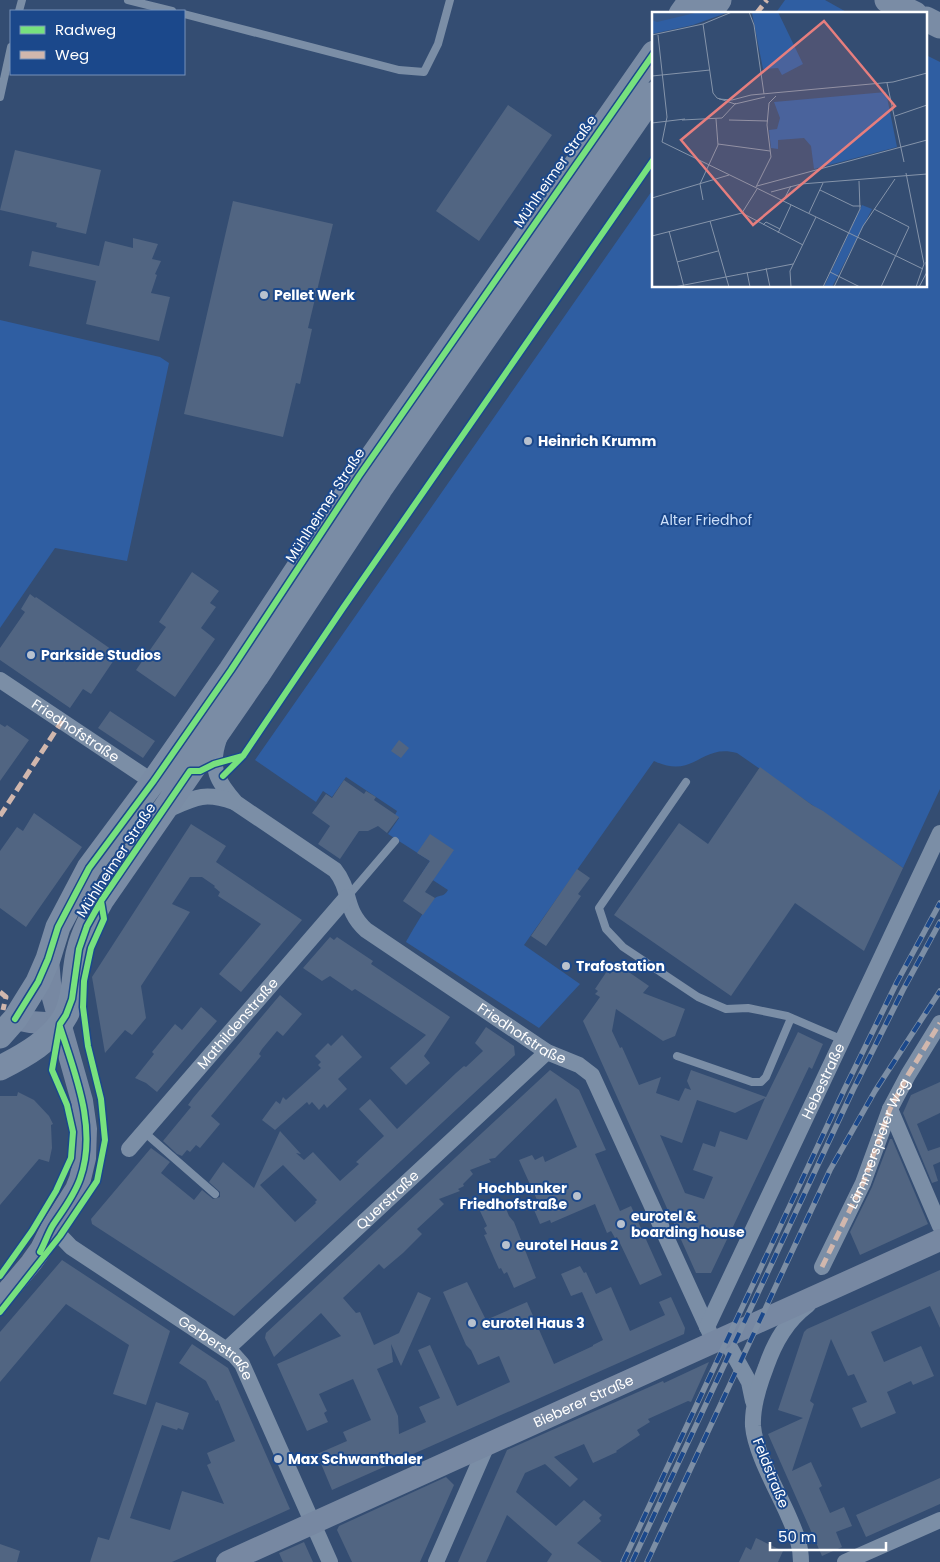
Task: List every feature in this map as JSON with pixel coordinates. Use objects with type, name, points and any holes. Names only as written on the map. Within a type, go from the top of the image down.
[{"type":"main road","points":[[682,12],[691,0]]},
{"type":"main road","points":[[710,12],[719,0]]},
{"type":"main road","points":[[887,0],[911,12]]},
{"type":"main road","points":[[928,20],[940,26]]},
{"type":"main road","name":"Mühlheimer Straße","points":[[8,1028],[38,982],[58,928],[89,868],[153,782],[231,670],[359,476],[652,56]]},
{"type":"main road","name":"Mühlheimer Straße","points":[[60,1024],[66,1015],[72,999],[79,949],[87,926],[101,901],[316,588],[380,489],[652,97]]},
{"type":"main road","points":[[0,1068],[35,1047],[60,1024]]},
{"type":"street","name":"Friedhofstraße","points":[[0,680],[153,782]]},
{"type":"street","name":"Friedhofstraße","points":[[229,716],[215,750],[214,764],[217,778],[236,803]]},
{"type":"street","name":"Friedhofstraße","points":[[161,813],[186,801],[204,796],[220,797],[236,803],[335,870],[341,878],[354,917],[366,930],[547,1052],[580,1065],[592,1075],[715,1335]]},
{"type":"street","name":"Hebestraße","points":[[715,1335],[843,1040],[940,834]]},
{"type":"street","name":"Mathildenstraße","points":[[129,1149],[347,897]]},
{"type":"street","points":[[0,1300],[31,1263],[68,1203],[80,1179],[86,1145],[85,1122],[78,1083],[50,983],[48,959]]},
{"type":"street","points":[[8,1028],[30,1022],[60,1024]]},
{"type":"street","name":"Lämmerspieler Weg","points":[[822,1267],[863,1183],[890,1109],[908,1074],[940,1023]]},
{"type":"street","name":"Querstraße","points":[[227,1349],[547,1052]]},
{"type":"street","points":[[890,1109],[940,1226]]},
{"type":"street","points":[[0,1282],[33,1242],[52,1227]]},
{"type":"street","name":"Gerberstraße","points":[[52,1227],[71,1247],[227,1349],[242,1364],[330,1562]]},
{"type":"street","name":"Bieberer Straße","points":[[227,1562],[487,1445],[715,1335],[826,1293],[940,1240]]},
{"type":"street","name":"Feldstraße","points":[[754,1411],[760,1381],[778,1338],[787,1323],[800,1311],[826,1293]]},
{"type":"street","name":"Feldstraße","points":[[715,1335],[749,1382],[756,1438],[798,1540],[801,1562]]},
{"type":"street","points":[[436,1562],[487,1445]]},
{"type":"street","points":[[846,1562],[940,1520]]},
{"type":"lane","points":[[128,0],[168,10]]},
{"type":"lane","points":[[185,14],[399,70],[424,72],[438,44],[450,0]]},
{"type":"lane","points":[[0,97],[10,52]]},
{"type":"lane","points":[[686,782],[599,908],[606,928],[623,947],[698,997],[726,1009],[748,1008],[791,1018],[843,1040]]},
{"type":"lane","points":[[347,897],[394,841]]},
{"type":"lane","points":[[677,1056],[752,1082],[760,1082],[766,1077],[791,1018]]},
{"type":"lane","points":[[144,1132],[215,1194]]},
{"type":"green space","points":[[785,0],[825,0],[846,12],[776,12]]},
{"type":"green space","name":"Alter Friedhof","points":[[928,56],[940,62],[940,789],[903,868],[737,753],[724,751],[714,753],[689,764],[679,766],[668,766],[654,761],[524,945],[580,984],[539,1028],[406,942],[432,901],[445,894],[448,890],[422,873],[430,861],[388,834],[399,818],[395,815],[397,811],[346,777],[332,797],[323,791],[316,802],[255,760],[652,191],[652,288],[928,288]]},
{"type":"green space","points":[[0,320],[160,357],[169,363],[127,561],[55,548],[0,628]]},
{"type":"building","points":[[508,105],[552,135],[479,241],[436,211]]},
{"type":"building","points":[[15,150],[101,170],[86,234],[56,227],[57,223],[0,210]]},
{"type":"building","name":"Pellet Werk","points":[[233,201],[333,224],[308,328],[312,329],[300,384],[296,383],[283,437],[184,414]]},
{"type":"building","points":[[133,238],[158,244],[152,259],[161,261],[155,274],[157,275],[151,293],[170,297],[159,341],[86,324],[96,281],[29,266],[32,251],[99,266],[105,241],[133,248]]},
{"type":"building","points":[[192,572],[219,591],[210,603],[216,607],[201,628],[215,639],[175,697],[136,670],[166,627],[159,622]]},
{"type":"building","points":[[30,594],[118,654],[91,694],[83,689],[70,708],[0,660],[0,648],[25,612],[21,609]]},
{"type":"building","points":[[110,711],[155,741],[143,758],[98,728]]},
{"type":"building","points":[[0,724],[5,727],[7,725],[29,740],[0,781]]},
{"type":"building","points":[[399,740],[409,748],[401,758],[391,751]]},
{"type":"building","points":[[760,767],[903,868],[864,951],[795,903],[731,996],[614,915],[679,823],[708,844]]},
{"type":"building","points":[[344,780],[364,794],[366,791],[376,797],[374,800],[399,817],[387,833],[378,826],[368,831],[359,831],[340,859],[318,844],[330,826],[312,813],[326,794],[332,798]]},
{"type":"building","points":[[34,813],[82,847],[26,927],[0,908],[0,851],[17,827],[23,831]]},
{"type":"building","points":[[191,824],[226,846],[216,862],[302,920],[241,992],[219,974],[261,924],[218,896],[220,892],[215,886],[202,877],[190,877],[172,904],[190,912],[141,986],[146,1018],[132,1035],[125,1030],[105,1053],[92,977]]},
{"type":"building","points":[[430,834],[454,850],[425,892],[435,898],[423,915],[403,901],[430,861],[417,853]]},
{"type":"building","points":[[577,869],[590,878],[578,894],[581,896],[546,946],[531,936]]},
{"type":"building","points":[[330,937],[334,940],[337,937],[373,961],[371,964],[450,1017],[424,1056],[430,1063],[406,1085],[390,1068],[426,1035],[355,989],[352,991],[330,976],[322,981],[303,968]]},
{"type":"building","points":[[617,964],[649,986],[643,993],[685,1009],[675,1036],[663,1041],[616,1009],[612,1031],[620,1048],[622,1047],[639,1085],[661,1077],[656,1093],[679,1101],[685,1088],[691,1090],[687,1081],[691,1070],[766,1097],[798,1032],[823,1044],[812,1069],[809,1067],[711,1273],[696,1273],[583,1021],[600,997],[595,994],[598,991],[595,989],[607,971],[610,974]],"holes":[[[765,1098],[747,1140],[720,1131],[715,1147],[703,1143],[693,1170],[713,1177],[704,1199],[685,1193],[660,1135],[682,1143],[697,1100],[735,1113]]]},
{"type":"building","points":[[280,995],[302,1014],[283,1036],[277,1031],[262,1049],[259,1054],[261,1056],[211,1116],[220,1124],[200,1148],[196,1145],[190,1152],[187,1150],[182,1156],[177,1154],[163,1141],[191,1107],[188,1105],[193,1098]]},
{"type":"building","points":[[201,1007],[217,1021],[157,1092],[146,1083],[135,1078],[154,1054],[152,1052],[175,1024],[182,1030]]},
{"type":"building","points":[[486,1027],[514,1046],[515,1055],[234,1316],[92,1224],[91,1219],[151,1148],[170,1162],[161,1173],[194,1200],[202,1190],[213,1199],[220,1197],[220,1192],[209,1182],[223,1162],[254,1188],[280,1131],[301,1154],[296,1153],[304,1160],[313,1152],[340,1181],[359,1164],[356,1162],[384,1136],[359,1109],[370,1099],[397,1129],[456,1073],[464,1066],[466,1067],[483,1051],[475,1043]],"holes":[[[283,1165],[317,1200],[295,1222],[260,1185]]]},
{"type":"building","points":[[342,1035],[362,1057],[338,1079],[347,1089],[327,1108],[324,1104],[319,1110],[312,1102],[309,1105],[307,1102],[275,1130],[262,1120],[276,1101],[280,1104],[283,1097],[286,1100],[321,1068],[318,1065],[321,1062],[315,1056],[328,1043],[331,1046]]},
{"type":"building","points":[[550,1070],[579,1090],[606,1150],[595,1154],[620,1211],[631,1206],[662,1275],[640,1285],[617,1237],[615,1238],[611,1231],[607,1233],[595,1204],[551,1223],[550,1220],[540,1224],[532,1205],[538,1202],[519,1160],[532,1155],[535,1160],[543,1156],[545,1162],[577,1147],[556,1098],[495,1158],[489,1159],[491,1162],[470,1170],[473,1174],[463,1184],[464,1186],[458,1189],[460,1191],[439,1199],[444,1204],[417,1229],[422,1234],[403,1253],[384,1269],[379,1264],[343,1298],[356,1313],[360,1312],[374,1345],[399,1333],[418,1292],[431,1298],[401,1366],[391,1344],[393,1362],[377,1369],[398,1416],[399,1434],[426,1422],[419,1407],[440,1398],[418,1350],[430,1345],[457,1406],[510,1382],[499,1356],[478,1365],[471,1350],[466,1345],[443,1292],[467,1282],[486,1320],[527,1302],[554,1364],[603,1340],[582,1292],[571,1296],[561,1274],[580,1266],[584,1273],[586,1272],[596,1294],[611,1287],[630,1331],[665,1315],[659,1302],[671,1297],[685,1328],[684,1334],[332,1490],[317,1454],[347,1441],[343,1432],[371,1420],[353,1379],[319,1394],[327,1411],[324,1413],[328,1422],[307,1431],[277,1364],[341,1336],[321,1313],[274,1357],[265,1338],[266,1333]]},
{"type":"building","points":[[940,1082],[940,1113],[917,1124],[928,1151],[940,1147],[940,1162],[933,1165],[938,1181],[932,1183],[903,1113],[911,1095]]},
{"type":"building","points":[[18,1092],[34,1100],[49,1116],[53,1124],[51,1125],[52,1148],[49,1162],[39,1159],[0,1205],[0,1096],[17,1096]]},
{"type":"building","points":[[890,1139],[892,1139],[928,1224],[860,1255],[850,1232],[872,1187]]},
{"type":"building","name":"eurotel Haus 2","points":[[503,1201],[509,1216],[514,1222],[536,1278],[514,1288],[507,1272],[504,1274],[501,1268],[499,1269],[494,1258],[484,1235],[487,1234],[484,1228],[487,1226],[480,1211]]},
{"type":"building","points":[[62,1260],[170,1331],[146,1405],[113,1394],[129,1345],[66,1304],[0,1382],[0,1332]]},
{"type":"building","points":[[940,1270],[940,1328],[930,1306],[871,1332],[884,1362],[921,1346],[934,1376],[913,1385],[911,1381],[887,1392],[896,1413],[861,1428],[852,1408],[867,1402],[854,1374],[848,1376],[831,1339],[810,1401],[814,1404],[792,1471],[811,1462],[822,1486],[819,1488],[830,1513],[844,1507],[852,1526],[836,1532],[842,1547],[822,1556],[768,1434],[803,1418],[778,1410],[804,1332]]},
{"type":"building","points":[[192,1344],[228,1368],[290,1509],[172,1562],[90,1562],[98,1537],[109,1540],[156,1402],[189,1413],[183,1430],[162,1425],[130,1518],[170,1530],[182,1491],[224,1504],[207,1465],[211,1463],[207,1453],[235,1441],[218,1400],[216,1401],[206,1381],[179,1363]]},
{"type":"building","points":[[709,1362],[691,1402],[688,1401],[648,1419],[650,1422],[637,1430],[640,1435],[617,1452],[593,1463],[584,1444],[554,1457],[578,1479],[570,1487],[545,1464],[525,1473],[516,1492],[556,1526],[584,1500],[602,1515],[599,1518],[601,1521],[577,1543],[602,1562],[547,1562],[552,1554],[507,1515],[486,1562],[458,1562],[507,1450]]},
{"type":"building","points":[[446,1477],[454,1485],[420,1562],[352,1562],[337,1530],[339,1526]]},
{"type":"building","points":[[940,1478],[940,1504],[866,1537],[856,1515]]},
{"type":"building","points":[[756,1538],[783,1551],[778,1562],[739,1562],[746,1547],[751,1550]]},
{"type":"building","points":[[304,1542],[313,1562],[283,1562],[279,1553]]},
{"type":"building","points":[[0,1544],[20,1551],[17,1562],[0,1562]]},
{"type":"railway","points":[[623,1562],[844,1090],[897,982],[940,903]]},
{"type":"railway","points":[[632,1562],[853,1090],[903,990],[940,922]]},
{"type":"railway","points":[[647,1562],[830,1170],[875,1091],[940,991]]},
{"type":"marked path","points":[[758,12],[767,0]]},
{"type":"marked path","points":[[0,816],[62,721]]},
{"type":"marked path","points":[[0,992],[6,997],[3,1010]]},
{"type":"marked path","points":[[822,1267],[863,1183],[890,1109],[908,1075],[940,1023]]},
{"type":"cycle path","points":[[15,1019],[38,982],[48,959],[58,927],[89,868],[153,782],[231,670],[359,476],[652,56]]},
{"type":"cycle path","points":[[223,776],[243,756],[343,608],[652,162]]},
{"type":"cycle path","points":[[0,1276],[32,1231],[56,1191],[71,1158],[73,1132],[67,1105],[52,1070],[60,1024],[66,1015],[72,999],[79,949],[87,926],[101,901],[190,771],[200,771],[214,764],[243,756]]},
{"type":"cycle path","points":[[0,1312],[60,1236],[97,1181],[105,1140],[101,1099],[88,1046],[83,1007],[84,981],[91,948],[104,919],[101,901]]},
{"type":"cycle path","points":[[40,1252],[51,1228],[75,1191],[85,1160],[87,1141],[86,1121],[78,1083],[60,1027]]},
{"type":"place","name":"Pellet Werk","points":[[264,295]]},
{"type":"place","name":"Heinrich Krumm","points":[[528,441]]},
{"type":"place","name":"Parkside Studios","points":[[31,655]]},
{"type":"place","name":"Trafostation","points":[[566,966]]},
{"type":"place","name":"Hochbunker Friedhofstraße","points":[[577,1196]]},
{"type":"place","name":"eurotel & boarding house","points":[[621,1224]]},
{"type":"place","name":"eurotel Haus 2","points":[[506,1245]]},
{"type":"place","name":"eurotel Haus 3","points":[[472,1323]]},
{"type":"place","name":"Max Schwanthaler","points":[[278,1459]]}]
